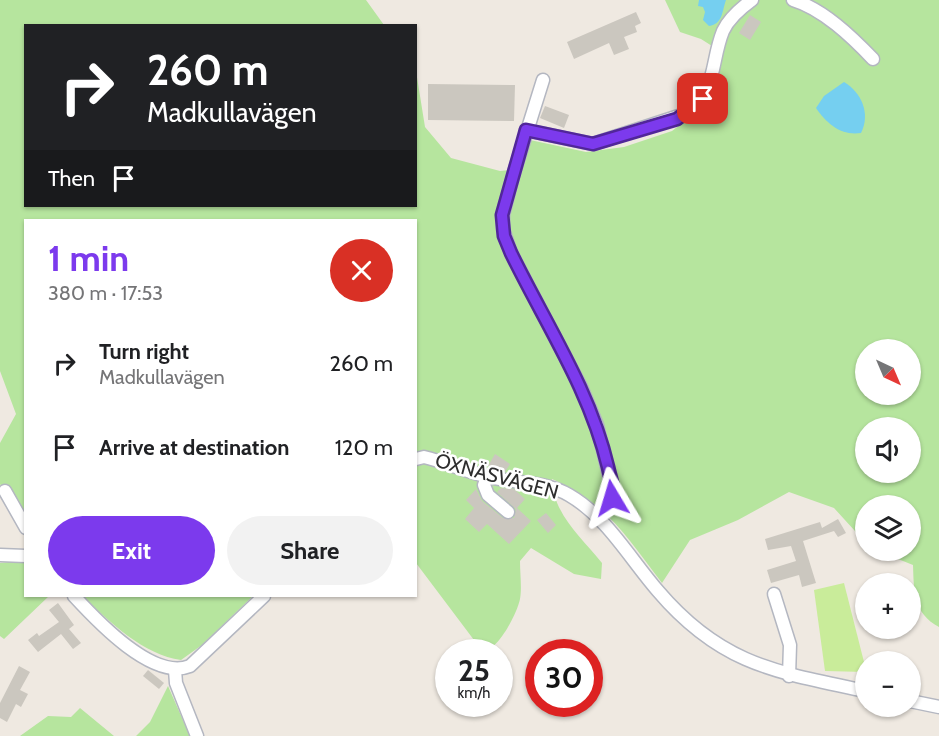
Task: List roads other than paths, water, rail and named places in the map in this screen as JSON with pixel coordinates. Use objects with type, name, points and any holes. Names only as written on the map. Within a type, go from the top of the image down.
[{"type":"street","points":[[526,130],[593,144],[686,114],[698,104],[707,90],[724,30],[732,17],[753,0]]},
{"type":"street","points":[[793,0],[814,10],[843,31],[873,59]]},
{"type":"street","points":[[543,80],[502,215],[503,229],[511,253],[581,387],[597,425],[613,492],[608,504],[596,515]]},
{"type":"street","name":"ÖXNÄSVÄGEN","points":[[417,459],[433,459],[487,477],[530,482],[568,494],[596,515],[659,593],[696,630],[747,662],[789,676],[855,689]]},
{"type":"street","points":[[487,477],[484,486],[488,495],[508,512]]},
{"type":"street","points":[[5,491],[24,524]]},
{"type":"street","points":[[0,555],[24,556]]},
{"type":"street","points":[[774,594],[790,645],[789,676]]},
{"type":"street","points":[[75,597],[111,634],[145,657],[175,670],[190,666],[263,597]]},
{"type":"street","points":[[175,670],[176,683],[198,736]]},
{"type":"street","points":[[921,703],[939,707]]},
{"type":"water","points":[[699,0],[726,0],[717,23],[709,26],[703,20],[705,12],[703,7],[698,6]]},
{"type":"water","points":[[844,82],[855,91],[863,104],[865,118],[861,133],[847,133],[835,128],[816,108],[824,96]]}]
